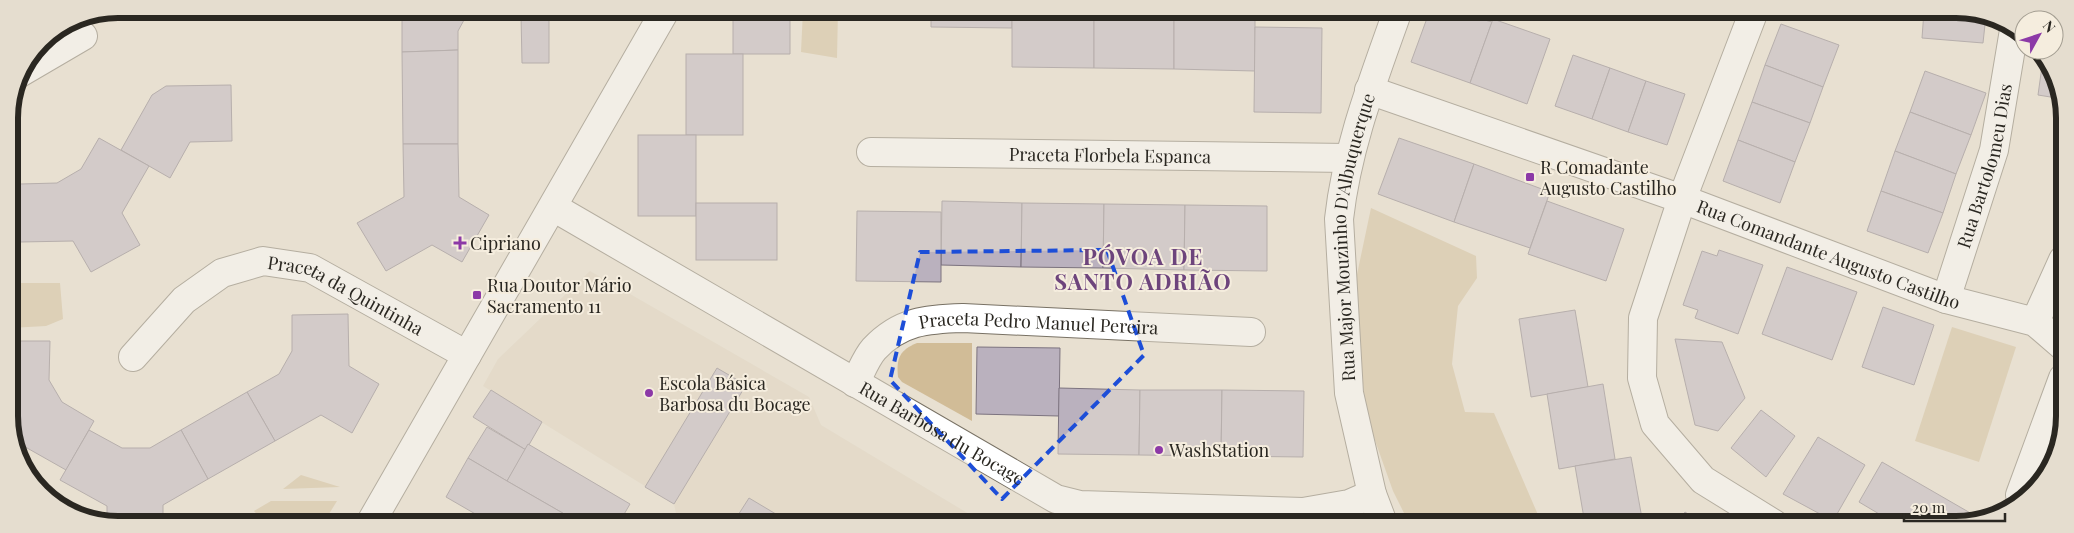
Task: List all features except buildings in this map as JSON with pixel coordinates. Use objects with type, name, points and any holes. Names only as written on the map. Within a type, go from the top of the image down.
[{"type":"street","points":[[384,516],[467,355],[661,18]]},
{"type":"street","name":"Rua Major Mouzinho D'Albuquerque","points":[[1380,515],[1372,494],[1349,393],[1339,218],[1342,190],[1349,158],[1369,90],[1395,18]]},
{"type":"street","points":[[1751,18],[1682,199],[1643,318],[1642,378],[1655,424],[1703,480],[1760,515]]},
{"type":"street","name":"Rua Bartolomeu Dias","points":[[1946,299],[1994,150],[2013,35]]},
{"type":"street","points":[[31,66],[84,36]]},
{"type":"street","name":"Rua Comandante Augusto Castilho","points":[[1369,90],[1682,199],[1946,299],[2035,322]]},
{"type":"street","name":"Praceta Florbela Espanca","points":[[871,152],[1349,158]]},
{"type":"street","name":"Rua Barbosa du Bocage","points":[[553,207],[1056,499],[1080,504],[1303,512],[1349,504],[1372,494]]},
{"type":"street","name":"Praceta da Quintinha","points":[[133,357],[184,300],[222,273],[262,261],[310,268],[467,355]]},
{"type":"street","points":[[2056,276],[2035,322],[2056,340]]},
{"type":"street","name":"Praceta Pedro Manuel Pereira","points":[[855,383],[873,350],[900,327],[928,319],[963,318],[1251,332]]},
{"type":"street","points":[[2021,493],[2056,397]]},
{"type":"highlighted area","points":[[1107,250],[1144,355],[1002,499],[890,380],[920,252]]},
{"type":"shaded area","points":[[803,18],[838,18],[837,58],[801,52]]},
{"type":"shaded area","points":[[1371,208],[1476,256],[1477,278],[1458,306],[1452,364],[1465,412],[1494,413],[1538,515],[1405,515],[1393,491],[1367,418],[1359,349],[1355,284]]},
{"type":"shaded area","name":"Escola Básica Barbosa du Bocage","points":[[590,271],[809,397],[821,425],[972,516],[676,516],[674,504],[483,386],[498,359]]},
{"type":"shaded area","points":[[18,283],[60,283],[63,319],[46,326],[18,328]]},
{"type":"shaded area","points":[[1952,327],[2016,347],[1979,462],[1915,441]]},
{"type":"shaded area","points":[[917,343],[972,343],[972,421],[902,382],[898,377],[900,356]]},
{"type":"shaded area","points":[[301,475],[340,487],[283,489]]},
{"type":"shaded area","points":[[271,501],[337,501],[328,516],[258,516],[254,511]]},
{"type":"place","name":"R Comadante Augusto Castilho","points":[[1530,177]]},
{"type":"place","name":"Cipriano","points":[[460,243]]},
{"type":"place","name":"Rua Doutor Mário Sacramento 11","points":[[477,295]]},
{"type":"place","name":"Escola Básica Barbosa du Bocage","points":[[649,393]]},
{"type":"place","name":"WashStation","points":[[1159,450]]},
{"type":"district","name":"PÓVOA DE SANTO ADRIÃO","points":[[1143,268]]}]
